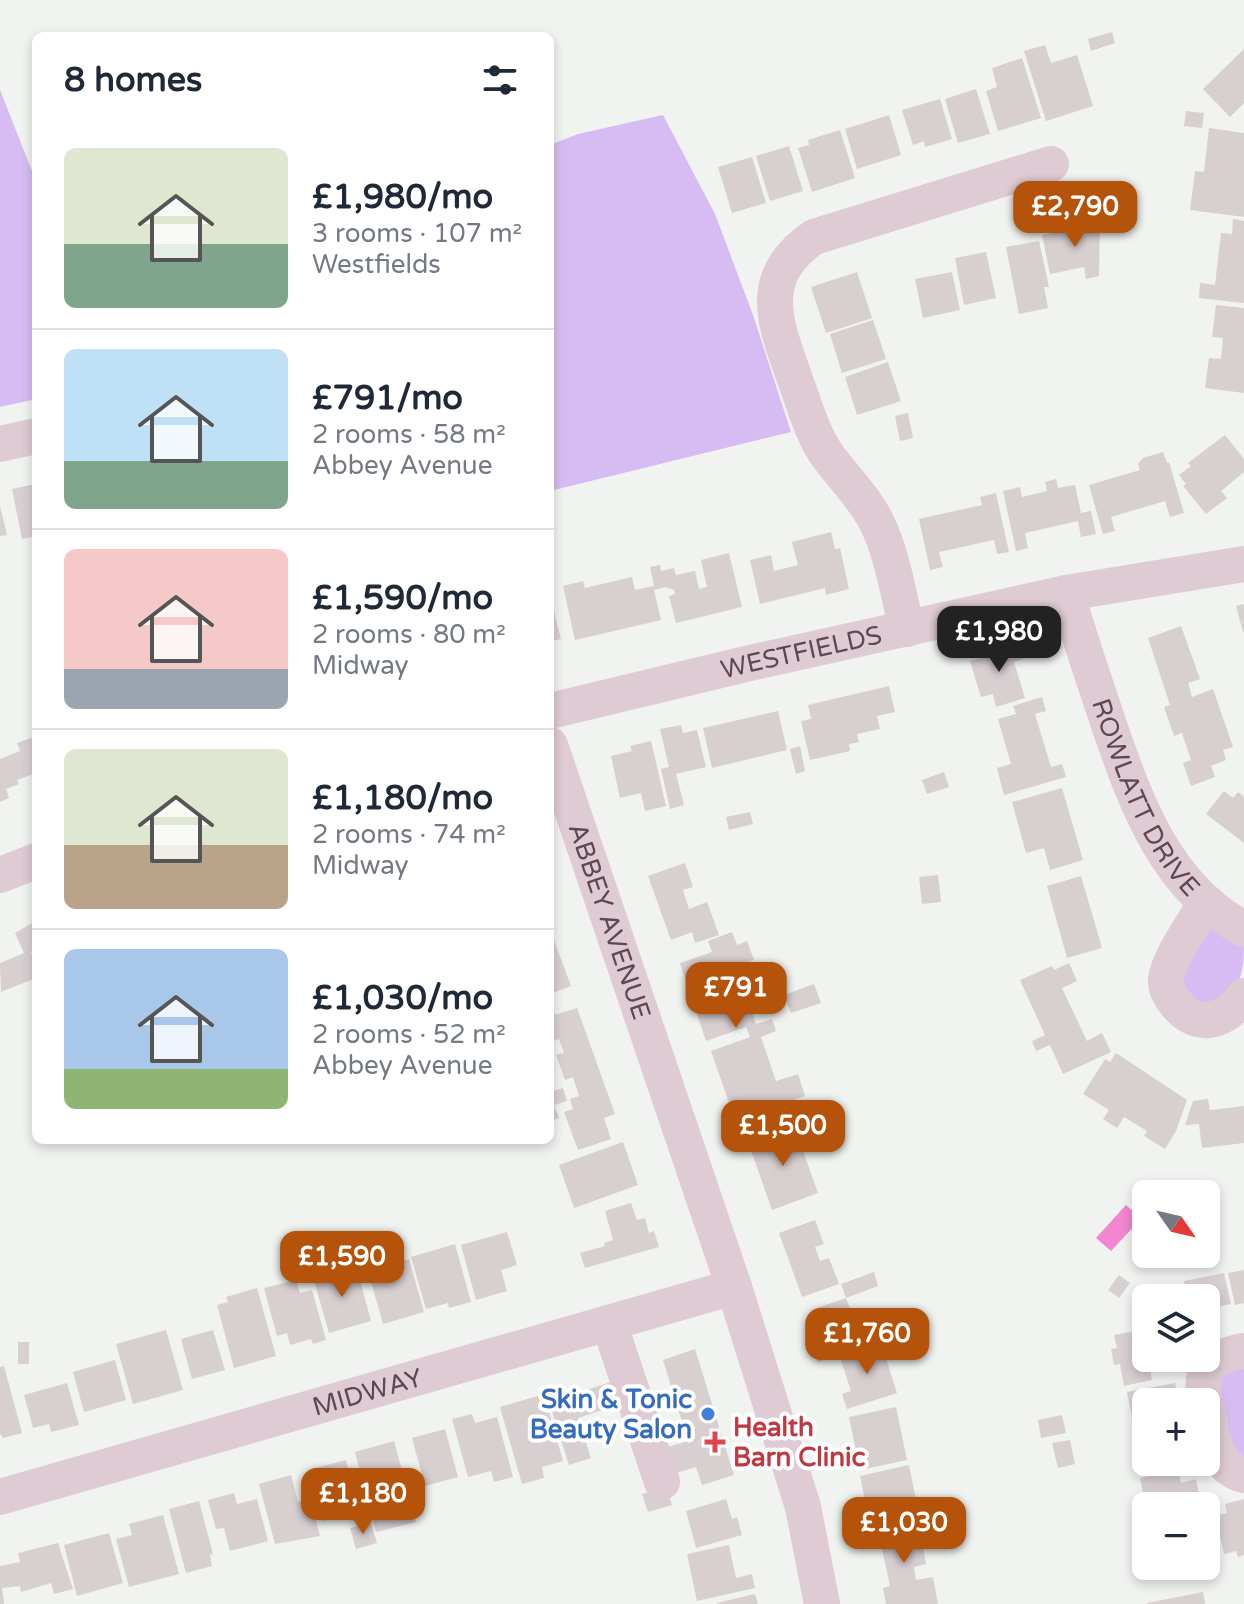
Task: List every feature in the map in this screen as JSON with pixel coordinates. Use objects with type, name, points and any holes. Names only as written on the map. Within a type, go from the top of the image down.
[{"type":"street","points":[[907,629],[877,522],[814,432],[775,323],[774,291],[783,267],[797,248],[814,237],[1051,164]]},
{"type":"street","points":[[0,444],[32,437]]},
{"type":"street","name":"WESTFIELDS","points":[[554,710],[1066,593],[1244,564]]},
{"type":"street","name":"ROWLATT DRIVE","points":[[1066,593],[1134,798],[1155,839],[1206,902],[1244,929]]},
{"type":"street","name":"ABBEY AVENUE","points":[[554,757],[734,1287],[803,1507],[822,1604]]},
{"type":"street","points":[[0,875],[32,863]]},
{"type":"street","name":"ROWLATT DRIVE","points":[[1206,902],[1169,967],[1167,991],[1179,1008],[1198,1021],[1217,1019],[1244,996]]},
{"type":"street","name":"MIDWAY","points":[[0,1497],[734,1287]]},
{"type":"street","points":[[609,1323],[662,1482]]},
{"type":"street","points":[[1204,1388],[1203,1377],[1209,1366],[1224,1354],[1244,1351]]},
{"type":"street","points":[[1220,1458],[1229,1469],[1244,1475]]},
{"type":"shaded area","points":[[0,90],[32,171],[32,400],[0,407]]},
{"type":"shaded area","points":[[663,115],[715,214],[753,315],[791,432],[554,490],[554,143],[578,134]]},
{"type":"shaded area","points":[[1207,926],[1244,944],[1241,974],[1226,1001],[1186,1004],[1180,966]]},
{"type":"shaded area","points":[[1126,1205],[1132,1211],[1132,1229],[1111,1251],[1096,1238]]},
{"type":"shaded area","points":[[1244,1367],[1244,1464],[1237,1461],[1215,1378]]},
{"type":"building","points":[[1112,32],[1115,43],[1091,51],[1088,39]]},
{"type":"building","points":[[1045,45],[1051,63],[1077,55],[1093,106],[1046,121],[1024,51]]},
{"type":"building","points":[[1244,49],[1244,103],[1230,117],[1203,89]]},
{"type":"building","points":[[1022,58],[1041,118],[998,131],[986,91],[997,87],[992,68]]},
{"type":"building","points":[[976,89],[990,134],[958,143],[945,99]]},
{"type":"building","points":[[940,99],[952,139],[925,147],[924,141],[913,145],[902,110]]},
{"type":"building","points":[[1186,111],[1204,113],[1202,128],[1184,126]]},
{"type":"building","points":[[889,115],[901,155],[857,169],[845,129]]},
{"type":"building","points":[[1209,128],[1244,133],[1244,217],[1190,210],[1195,171],[1204,172]]},
{"type":"building","points":[[840,130],[855,178],[812,192],[798,148],[809,145],[808,140]]},
{"type":"building","points":[[789,146],[803,191],[770,201],[756,156]]},
{"type":"building","points":[[752,157],[766,203],[732,213],[718,167]]},
{"type":"building","points":[[1100,217],[1099,276],[1086,279],[1084,267],[1050,274],[1042,235],[1076,229],[1074,222]]},
{"type":"building","points":[[1233,219],[1244,221],[1244,303],[1199,298],[1200,283],[1215,285],[1221,233],[1232,234]]},
{"type":"building","points":[[1039,241],[1049,287],[1044,287],[1048,308],[1019,314],[1006,247]]},
{"type":"building","points":[[986,252],[996,298],[964,305],[955,258]]},
{"type":"building","points":[[857,272],[872,318],[826,333],[811,287]]},
{"type":"building","points":[[952,272],[960,310],[923,318],[915,279]]},
{"type":"building","points":[[1216,305],[1244,308],[1244,393],[1205,388],[1209,358],[1221,359],[1223,338],[1212,337]]},
{"type":"building","points":[[873,320],[886,359],[842,373],[830,334]]},
{"type":"building","points":[[888,362],[901,401],[857,415],[845,377]]},
{"type":"building","points":[[908,413],[913,438],[900,441],[895,416]]},
{"type":"building","points":[[1225,435],[1244,459],[1244,472],[1221,491],[1227,498],[1206,514],[1183,486],[1186,484],[1179,475],[1191,466],[1188,463]]},
{"type":"building","points":[[1163,452],[1169,462],[1184,513],[1170,517],[1165,501],[1111,517],[1115,531],[1103,534],[1089,485],[1140,470],[1138,464],[1143,458]]},
{"type":"building","points":[[1056,479],[1058,488],[1075,485],[1081,513],[1091,511],[1096,534],[1081,537],[1078,521],[1025,533],[1028,548],[1016,551],[1003,491],[1020,487],[1022,497],[1047,491],[1045,482]]},
{"type":"building","points":[[32,485],[32,537],[22,539],[12,489]]},
{"type":"building","points":[[996,493],[1009,552],[997,554],[994,540],[939,552],[943,567],[930,570],[919,519],[982,505],[980,497]]},
{"type":"building","points":[[0,506],[7,535],[0,536]]},
{"type":"building","points":[[831,532],[835,549],[840,548],[849,589],[826,595],[825,588],[760,604],[750,560],[771,555],[774,571],[798,565],[792,542]]},
{"type":"building","points":[[729,553],[742,607],[676,623],[669,596],[675,594],[674,590],[665,587],[654,590],[661,620],[575,640],[563,586],[583,581],[585,588],[632,577],[635,590],[654,586],[650,567],[660,565],[661,571],[674,568],[676,575],[695,571],[699,589],[707,587],[701,560]]},
{"type":"building","points":[[1244,604],[1244,632],[1243,632],[1236,606]]},
{"type":"building","points":[[554,611],[561,639],[554,640]]},
{"type":"building","points":[[1181,626],[1200,679],[1188,683],[1192,697],[1213,689],[1233,747],[1223,750],[1226,760],[1211,766],[1215,777],[1191,786],[1183,763],[1191,760],[1182,733],[1174,736],[1164,707],[1170,705],[1148,638]]},
{"type":"building","points":[[1018,641],[1023,659],[1014,662],[1025,698],[996,707],[993,694],[981,697],[970,661],[980,658],[979,652]]},
{"type":"building","points":[[889,686],[895,712],[877,716],[880,729],[857,734],[859,742],[849,744],[850,751],[810,760],[801,721],[811,719],[808,705]]},
{"type":"building","points":[[1042,697],[1046,711],[1035,714],[1051,767],[1062,764],[1066,777],[1004,795],[997,768],[1011,764],[998,719],[1016,714],[1013,706]]},
{"type":"building","points":[[778,711],[787,750],[712,768],[703,728]]},
{"type":"building","points":[[681,725],[683,733],[697,730],[706,767],[676,774],[684,805],[670,809],[661,769],[669,767],[660,729]]},
{"type":"building","points":[[32,737],[32,774],[17,780],[19,784],[6,789],[9,798],[0,802],[0,759],[20,751],[17,743]]},
{"type":"building","points":[[651,741],[666,806],[645,811],[641,793],[620,798],[611,756],[632,751],[630,746]]},
{"type":"building","points":[[800,746],[805,771],[796,774],[790,749]]},
{"type":"building","points":[[944,772],[949,787],[927,794],[922,780]]},
{"type":"building","points":[[1062,788],[1083,860],[1050,870],[1044,848],[1026,853],[1012,802]]},
{"type":"building","points":[[1224,791],[1233,798],[1238,792],[1244,797],[1244,843],[1206,814]]},
{"type":"building","points":[[750,812],[753,824],[729,830],[726,817]]},
{"type":"building","points":[[685,863],[693,887],[683,890],[689,909],[707,902],[719,935],[695,943],[692,932],[671,940],[648,876]]},
{"type":"building","points":[[938,875],[941,902],[922,904],[919,877]]},
{"type":"building","points":[[1081,876],[1102,948],[1067,958],[1047,886]]},
{"type":"building","points":[[32,923],[32,980],[1,992],[0,963],[24,953],[15,933]]},
{"type":"building","points":[[732,932],[737,945],[747,941],[754,960],[731,967],[737,984],[742,982],[756,1024],[772,1019],[776,1031],[761,1037],[776,1081],[798,1074],[805,1096],[735,1120],[711,1051],[750,1037],[746,1027],[706,1041],[680,963],[712,952],[708,941]]},
{"type":"building","points":[[554,940],[571,986],[554,992]]},
{"type":"building","points":[[1069,963],[1077,981],[1062,988],[1087,1041],[1102,1033],[1111,1052],[1063,1074],[1050,1045],[1036,1051],[1032,1041],[1045,1035],[1020,980],[1052,966],[1054,970]]},
{"type":"building","points":[[814,984],[821,1003],[791,1013],[784,995]]},
{"type":"building","points":[[577,1008],[615,1114],[604,1118],[611,1139],[578,1150],[564,1112],[573,1109],[570,1099],[579,1096],[573,1077],[565,1080],[556,1055],[564,1053],[559,1039],[554,1041],[554,1011],[555,1015]]},
{"type":"building","points":[[1116,1053],[1187,1100],[1176,1131],[1165,1149],[1144,1136],[1147,1131],[1124,1117],[1117,1128],[1103,1119],[1109,1110],[1083,1094],[1105,1059],[1110,1062]]},
{"type":"building","points":[[563,1088],[567,1101],[554,1105],[554,1091]]},
{"type":"building","points":[[1208,1099],[1210,1110],[1244,1106],[1244,1143],[1202,1148],[1199,1124],[1185,1125],[1193,1101]]},
{"type":"building","points":[[817,1103],[822,1116],[794,1126],[790,1113]]},
{"type":"building","points":[[794,1126],[818,1193],[772,1210],[748,1142]]},
{"type":"building","points":[[623,1142],[638,1185],[574,1208],[559,1165]]},
{"type":"building","points":[[631,1203],[637,1220],[645,1218],[649,1233],[654,1231],[659,1247],[585,1268],[580,1253],[605,1246],[604,1243],[613,1240],[605,1211]]},
{"type":"building","points":[[815,1220],[824,1244],[815,1247],[820,1261],[829,1258],[839,1284],[802,1297],[779,1233]]},
{"type":"building","points":[[507,1232],[517,1265],[501,1270],[507,1291],[476,1300],[461,1245]]},
{"type":"building","points":[[455,1244],[471,1302],[449,1308],[448,1303],[426,1309],[411,1257]]},
{"type":"building","points":[[409,1259],[424,1312],[383,1324],[368,1271]]},
{"type":"building","points":[[356,1265],[371,1321],[329,1333],[313,1277]]},
{"type":"building","points":[[1244,1270],[1244,1303],[1235,1305],[1228,1273]]},
{"type":"building","points":[[874,1272],[878,1286],[846,1298],[841,1284]]},
{"type":"building","points":[[1224,1273],[1231,1304],[1220,1306],[1220,1284],[1185,1284],[1184,1281]]},
{"type":"building","points":[[1119,1275],[1130,1283],[1119,1298],[1108,1290]]},
{"type":"building","points":[[296,1280],[300,1293],[312,1290],[326,1340],[313,1344],[311,1339],[290,1345],[287,1333],[277,1336],[264,1288]]},
{"type":"building","points":[[257,1288],[276,1356],[234,1368],[217,1305],[228,1302],[226,1297]]},
{"type":"building","points":[[846,1298],[863,1346],[818,1362],[811,1342],[821,1338],[811,1310]]},
{"type":"building","points":[[166,1330],[183,1390],[133,1404],[116,1344]]},
{"type":"building","points":[[213,1330],[225,1370],[192,1379],[181,1339]]},
{"type":"building","points":[[1132,1332],[1132,1372],[1151,1372],[1152,1380],[1124,1386],[1120,1364],[1114,1365],[1111,1349],[1117,1348],[1114,1335]]},
{"type":"building","points":[[18,1342],[29,1342],[29,1364],[18,1364]]},
{"type":"building","points":[[881,1343],[897,1393],[847,1409],[842,1394],[851,1391],[840,1357]]},
{"type":"building","points":[[695,1349],[734,1475],[702,1485],[696,1467],[673,1474],[665,1448],[688,1441],[663,1360]]},
{"type":"building","points":[[115,1360],[126,1400],[84,1412],[73,1372]]},
{"type":"building","points":[[4,1366],[22,1433],[3,1438],[0,1434],[0,1367]]},
{"type":"building","points":[[617,1380],[624,1403],[578,1418],[591,1458],[569,1465],[549,1402]]},
{"type":"building","points":[[67,1383],[79,1425],[51,1432],[49,1424],[33,1428],[24,1395]]},
{"type":"building","points":[[1175,1383],[1176,1388],[1148,1388]]},
{"type":"building","points":[[1132,1391],[1132,1417],[1127,1392]]},
{"type":"building","points":[[544,1394],[563,1461],[542,1467],[544,1478],[522,1484],[500,1407]]},
{"type":"building","points":[[896,1407],[907,1460],[860,1470],[849,1417]]},
{"type":"building","points":[[472,1414],[475,1423],[497,1417],[513,1477],[494,1482],[491,1471],[468,1477],[452,1419]]},
{"type":"building","points":[[1062,1415],[1066,1433],[1041,1438],[1038,1420]]},
{"type":"building","points":[[445,1429],[458,1477],[425,1486],[412,1438]]},
{"type":"building","points":[[1070,1440],[1075,1464],[1058,1468],[1052,1443]]},
{"type":"building","points":[[394,1441],[416,1522],[376,1532],[355,1452]]},
{"type":"building","points":[[346,1460],[359,1511],[322,1521],[308,1470]]},
{"type":"building","points":[[909,1465],[918,1510],[869,1520],[860,1476]]},
{"type":"building","points":[[291,1475],[298,1502],[310,1498],[320,1536],[275,1544],[259,1484]]},
{"type":"building","points":[[1179,1476],[1181,1483],[1196,1479],[1199,1492],[1143,1492],[1140,1478]]},
{"type":"building","points":[[666,1487],[672,1505],[648,1512],[642,1494]]},
{"type":"building","points":[[234,1493],[237,1504],[257,1499],[268,1541],[230,1551],[224,1528],[216,1529],[208,1500]]},
{"type":"building","points":[[726,1499],[732,1519],[737,1517],[742,1535],[696,1548],[686,1511]]},
{"type":"building","points":[[1244,1499],[1244,1555],[1238,1557],[1236,1551],[1224,1554],[1220,1515],[1227,1513],[1225,1504]]},
{"type":"building","points":[[199,1501],[213,1554],[210,1555],[212,1566],[186,1573],[169,1509]]},
{"type":"building","points":[[163,1515],[179,1574],[129,1587],[116,1539],[132,1535],[129,1524]]},
{"type":"building","points":[[901,1516],[905,1534],[920,1530],[926,1564],[914,1567],[916,1580],[933,1577],[938,1604],[886,1604],[883,1588],[890,1586],[876,1521]]},
{"type":"building","points":[[371,1523],[377,1543],[356,1549],[350,1528]]},
{"type":"building","points":[[109,1533],[123,1583],[77,1596],[64,1545]]},
{"type":"building","points":[[58,1543],[73,1589],[54,1594],[51,1583],[21,1592],[20,1586],[2,1588],[4,1604],[0,1604],[0,1566],[20,1562],[18,1553]]},
{"type":"building","points":[[729,1545],[736,1578],[752,1574],[755,1588],[697,1601],[687,1554]]},
{"type":"building","points":[[1203,1592],[1205,1604],[1147,1604],[1147,1603]]},
{"type":"building","points":[[755,1594],[758,1604],[717,1604],[717,1603]]},
{"type":"place","name":"Skin & Tonic Beauty Salon","points":[[708,1414]]},
{"type":"place","name":"Health Barn Clinic","points":[[715,1442]]}]
